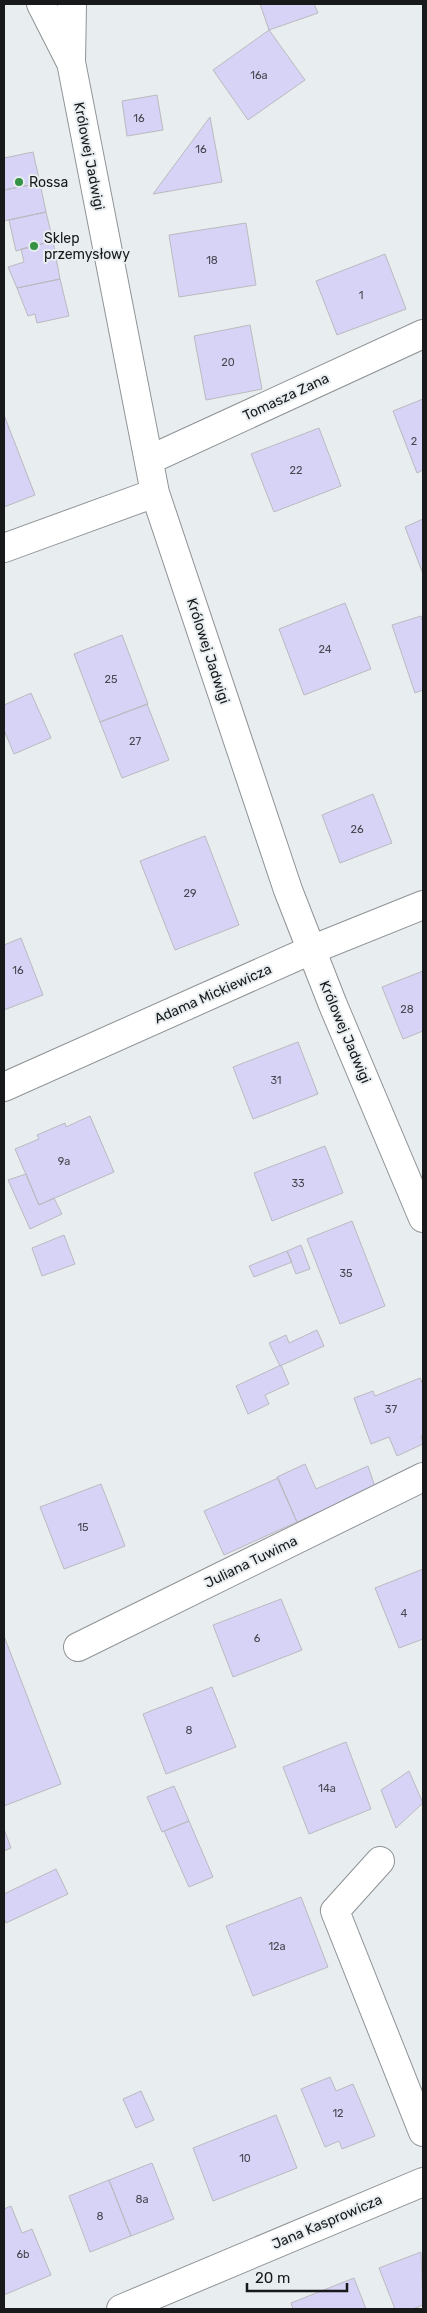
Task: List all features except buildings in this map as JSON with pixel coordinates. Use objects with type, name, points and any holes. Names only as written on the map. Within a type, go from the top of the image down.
[{"type":"street","name":"Królowej Jadwigi","points":[[41,4],[71,62]]},
{"type":"street","name":"Królowej Jadwigi","points":[[72,4],[71,62],[155,493],[288,890],[311,950],[423,1218]]},
{"type":"street","name":"Tomasza Zana","points":[[149,460],[423,334]]},
{"type":"street","points":[[4,548],[155,493]]},
{"type":"street","name":"Adama Mickiewicza","points":[[4,1088],[311,950],[423,905]]},
{"type":"street","name":"Juliana Tuwima","points":[[78,1647],[423,1477]]},
{"type":"street","points":[[380,1861],[335,1910],[423,2132]]},
{"type":"street","name":"Jana Kasprowicza","points":[[121,2309],[423,2182]]},
{"type":"place","name":"Rossa","points":[[19,182]]},
{"type":"place","name":"Sklep przemysłowy","points":[[34,246]]}]
